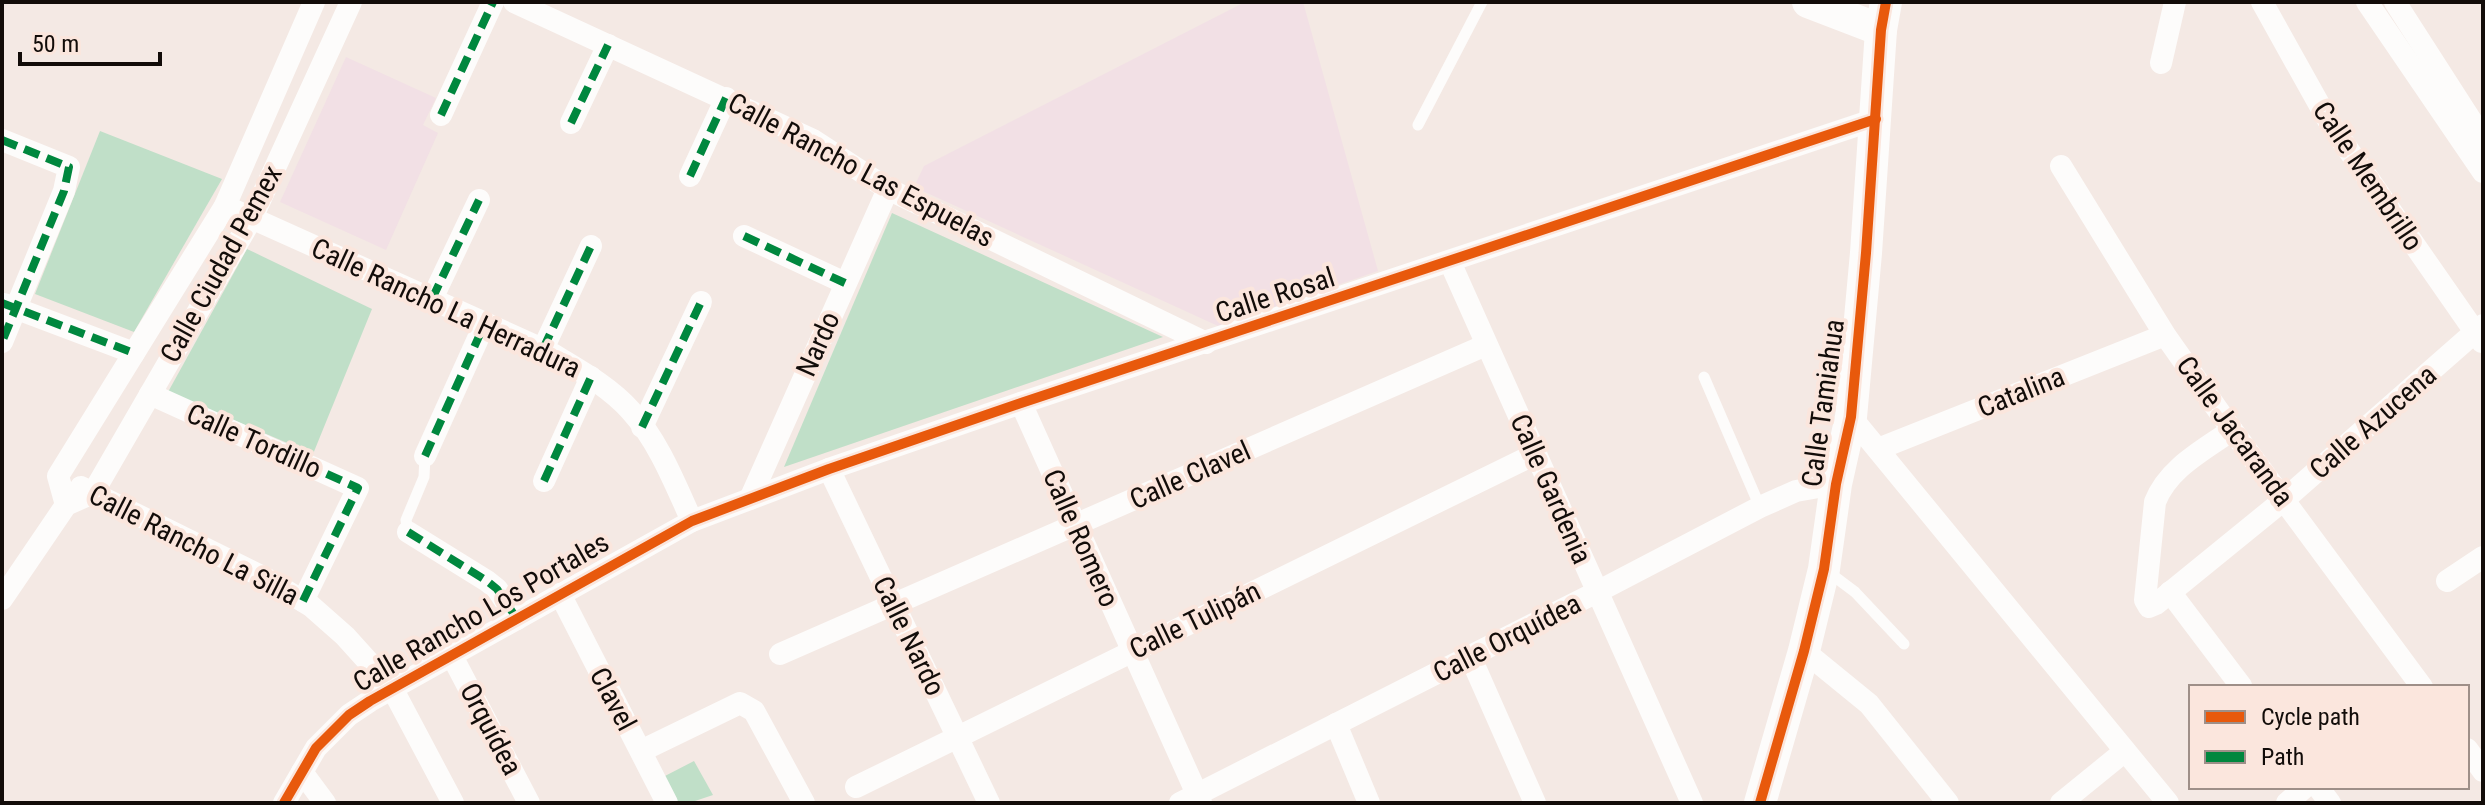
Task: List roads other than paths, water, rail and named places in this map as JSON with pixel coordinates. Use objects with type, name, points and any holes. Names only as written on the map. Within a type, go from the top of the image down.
[{"type":"street","name":"Calle Ciudad Pemex","points":[[58,476],[225,206],[314,2]]},
{"type":"street","name":"Calle Ciudad Pemex","points":[[93,493],[252,218],[351,2]]},
{"type":"street","points":[[441,115],[493,2]]},
{"type":"street","name":"Calle Rancho Las Espuelas","points":[[514,2],[829,148],[888,189],[1206,343]]},
{"type":"street","points":[[1808,2],[1884,16]]},
{"type":"street","points":[[2161,63],[2175,2]]},
{"type":"street","name":"Calle Membrillo","points":[[2262,2],[2329,122],[2480,333]]},
{"type":"street","points":[[2367,2],[2483,172]]},
{"type":"street","points":[[2395,2],[2483,139]]},
{"type":"street","name":"Calle Tamiahua","points":[[1760,803],[1824,569],[1836,484],[1851,417],[1884,16]]},
{"type":"street","points":[[571,123],[608,45]]},
{"type":"street","points":[[690,176],[726,98]]},
{"type":"street","name":"Calle Rosal","points":[[692,521],[829,469],[1021,403],[1876,119]]},
{"type":"street","points":[[2,140],[69,167],[64,191],[9,306],[2,342]]},
{"type":"street","name":"Calle Jacaranda","points":[[2061,166],[2165,335],[2421,685]]},
{"type":"street","name":"Nardo","points":[[750,499],[888,189]]},
{"type":"street","points":[[432,299],[479,200]]},
{"type":"street","name":"Calle Rancho La Herradura","points":[[225,206],[543,349],[591,377],[631,411],[665,463],[692,521]]},
{"type":"street","points":[[744,236],[845,283]]},
{"type":"street","points":[[543,349],[591,246]]},
{"type":"street","name":"Calle Gardenia","points":[[1450,262],[1692,803]]},
{"type":"street","points":[[642,427],[701,302]]},
{"type":"street","points":[[9,306],[134,353]]},
{"type":"street","points":[[425,456],[485,323]]},
{"type":"street","name":"Calle Azucena","points":[[2232,430],[2174,473],[2160,489],[2155,502],[2145,600],[2149,607],[2285,499],[2480,333]]},
{"type":"street","name":"Catalina","points":[[1878,449],[2165,335]]},
{"type":"street","name":"Calle Clavel","points":[[780,654],[1486,345]]},
{"type":"street","points":[[544,481],[591,377]]},
{"type":"street","name":"Calle Tordillo","points":[[150,394],[358,488],[303,601]]},
{"type":"street","name":"Calle Romero","points":[[1021,403],[1132,651],[1193,800]]},
{"type":"street","points":[[1851,417],[2168,803]]},
{"type":"street","name":"Calle Tulipán","points":[[856,787],[1535,454]]},
{"type":"street","name":"Calle Nardo","points":[[829,469],[989,803]]},
{"type":"street","points":[[58,476],[66,505]]},
{"type":"street","name":"Calle Rancho La Silla","points":[[58,476],[265,578],[303,601],[345,636],[392,688],[453,803]]},
{"type":"street","name":"Calle Orquídea","points":[[1193,800],[1760,507],[1796,491],[1836,484]]},
{"type":"street","points":[[5,589],[66,505],[93,493]]},
{"type":"street","name":"Calle Rancho Los Portales","points":[[284,803],[316,748],[349,715],[692,521]]},
{"type":"street","points":[[408,532],[487,581],[497,589],[517,619]]},
{"type":"street","points":[[2447,581],[2483,557]]},
{"type":"street","points":[[2170,592],[2240,685]]},
{"type":"street","name":"Clavel","points":[[560,594],[667,803]]},
{"type":"street","points":[[1804,651],[1869,704],[1948,803]]},
{"type":"street","name":"Orquídea","points":[[452,656],[529,803]]},
{"type":"street","points":[[1470,656],[1535,803]]},
{"type":"street","points":[[641,751],[740,703],[754,711],[804,803]]},
{"type":"street","points":[[1336,724],[1369,803]]},
{"type":"street","points":[[2061,803],[2125,751]]},
{"type":"street","points":[[2469,752],[2483,771]]},
{"type":"street","points":[[302,772],[325,803]]},
{"type":"street","points":[[2287,803],[2303,789]]},
{"type":"lane","points":[[1418,125],[1482,2]]},
{"type":"lane","points":[[1704,377],[1760,507]]},
{"type":"lane","points":[[408,532],[406,520],[424,477],[425,456]]},
{"type":"lane","points":[[1824,569],[1855,592],[1904,644]]}]
